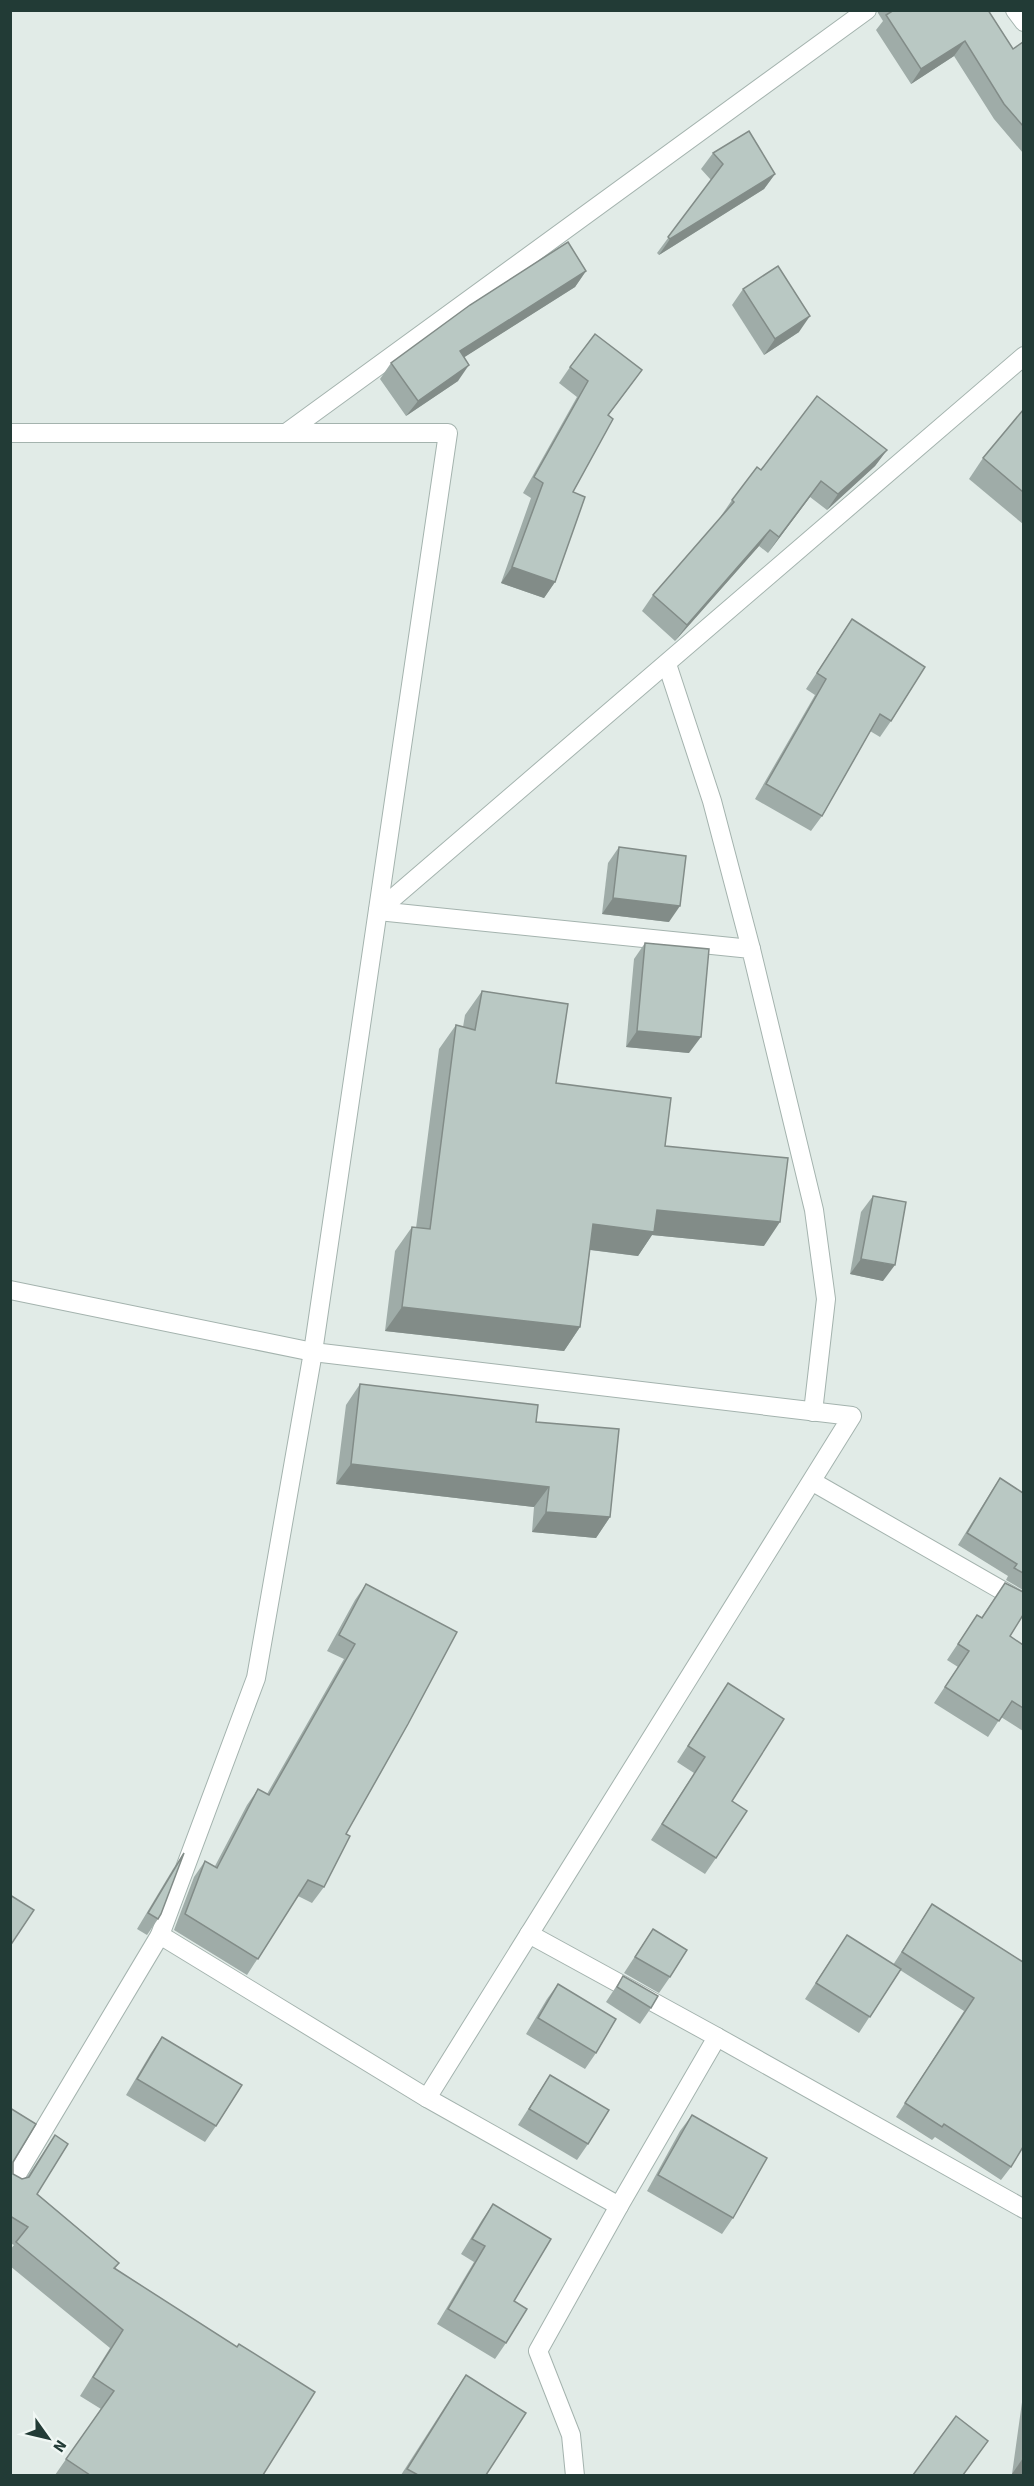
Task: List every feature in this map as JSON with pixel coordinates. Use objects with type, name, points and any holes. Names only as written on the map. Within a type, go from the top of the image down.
[{"type":"street","points":[[286,433],[867,10]]},
{"type":"street","points":[[1015,10],[1023,22]]},
{"type":"street","points":[[378,911],[1023,356]]},
{"type":"street","points":[[10,433],[448,434],[313,1352],[256,1678],[160,1935],[10,2186]]},
{"type":"street","points":[[667,664],[712,801],[752,949],[816,1221],[826,1299],[813,1412]]},
{"type":"street","points":[[378,911],[752,949]]},
{"type":"street","points":[[10,1290],[313,1352],[852,1416],[813,1482],[426,2098]]},
{"type":"street","points":[[813,1482],[1023,1603]]},
{"type":"street","points":[[529,1934],[1023,2209]]},
{"type":"street","points":[[160,1935],[426,2098],[619,2205]]},
{"type":"street","points":[[575,2475],[570,2435],[538,2351],[619,2205],[717,2037]]},
{"type":"building","points":[[894,10],[988,10],[1013,49],[1023,42],[1023,126],[1004,104],[965,41],[921,69],[886,15]]},
{"type":"building","points":[[749,131],[775,174],[670,239],[668,237],[723,164],[713,153]]},
{"type":"building","points":[[568,242],[586,271],[460,351],[469,365],[418,401],[391,363],[470,305]]},
{"type":"building","points":[[778,266],[810,316],[775,339],[743,289]]},
{"type":"building","points":[[595,334],[642,370],[608,415],[613,419],[573,492],[585,497],[555,582],[512,567],[543,483],[534,477],[588,381],[570,367]]},
{"type":"building","points":[[817,396],[887,450],[838,494],[821,481],[779,537],[770,530],[687,625],[653,595],[734,502],[732,500],[757,467],[761,470]]},
{"type":"building","points":[[1023,410],[1023,492],[983,458]]},
{"type":"building","points":[[852,619],[925,667],[891,721],[880,714],[822,816],[766,784],[826,679],[817,673]]},
{"type":"building","points":[[619,847],[686,856],[680,906],[613,898]]},
{"type":"building","points":[[645,943],[709,949],[701,1037],[637,1031]]},
{"type":"building","points":[[482,991],[568,1004],[556,1083],[671,1098],[665,1146],[788,1158],[780,1222],[657,1210],[654,1232],[593,1224],[580,1327],[402,1307],[412,1227],[430,1229],[456,1025],[475,1030]]},
{"type":"building","points":[[873,1196],[906,1202],[895,1265],[861,1259]]},
{"type":"building","points":[[360,1384],[538,1405],[536,1422],[619,1429],[610,1517],[546,1512],[549,1487],[351,1464]]},
{"type":"building","points":[[1000,1478],[1023,1493],[1023,1573],[1014,1568],[1017,1564],[967,1533]]},
{"type":"building","points":[[1005,1583],[1023,1592],[1023,1615],[1010,1636],[1023,1645],[1023,1708],[1012,1701],[999,1721],[945,1687],[969,1651],[958,1644],[977,1615],[982,1618]]},
{"type":"building","points":[[366,1584],[457,1632],[346,1834],[350,1836],[324,1887],[308,1880],[258,1959],[185,1914],[205,1861],[217,1868],[258,1789],[269,1795],[355,1644],[339,1635]]},
{"type":"building","points":[[728,1683],[784,1719],[732,1801],[747,1811],[716,1858],[662,1824],[705,1757],[688,1746]]},
{"type":"building","points":[[184,1853],[161,1914],[158,1919],[148,1913]]},
{"type":"building","points":[[10,1895],[34,1910],[10,1946]]},
{"type":"building","points":[[932,1904],[1023,1962],[1023,2147],[1011,2167],[944,2124],[942,2127],[905,2103],[974,1998],[902,1952]]},
{"type":"building","points":[[653,1929],[687,1950],[670,1977],[635,1957]]},
{"type":"building","points":[[847,1935],[901,1969],[870,2017],[816,1983]]},
{"type":"building","points":[[623,1976],[658,1996],[651,2008],[617,1987]]},
{"type":"building","points":[[558,1984],[616,2019],[596,2053],[538,2018]]},
{"type":"building","points":[[162,2037],[242,2085],[216,2126],[137,2079]]},
{"type":"building","points":[[550,2075],[609,2110],[588,2144],[529,2109]]},
{"type":"building","points":[[10,2108],[36,2124],[13,2162],[13,2174],[22,2179],[29,2177],[55,2135],[68,2144],[37,2194],[119,2263],[114,2268],[237,2347],[239,2344],[315,2392],[263,2475],[90,2475],[66,2459],[114,2391],[93,2377],[123,2330],[16,2242],[28,2227],[10,2216]]},
{"type":"building","points":[[692,2115],[767,2158],[733,2218],[658,2175]]},
{"type":"building","points":[[493,2204],[551,2239],[514,2301],[527,2309],[506,2343],[448,2309],[485,2246],[472,2239]]},
{"type":"building","points":[[466,2375],[526,2413],[486,2475],[418,2475],[407,2469]]},
{"type":"building","points":[[956,2416],[988,2441],[963,2475],[913,2475]]}]
